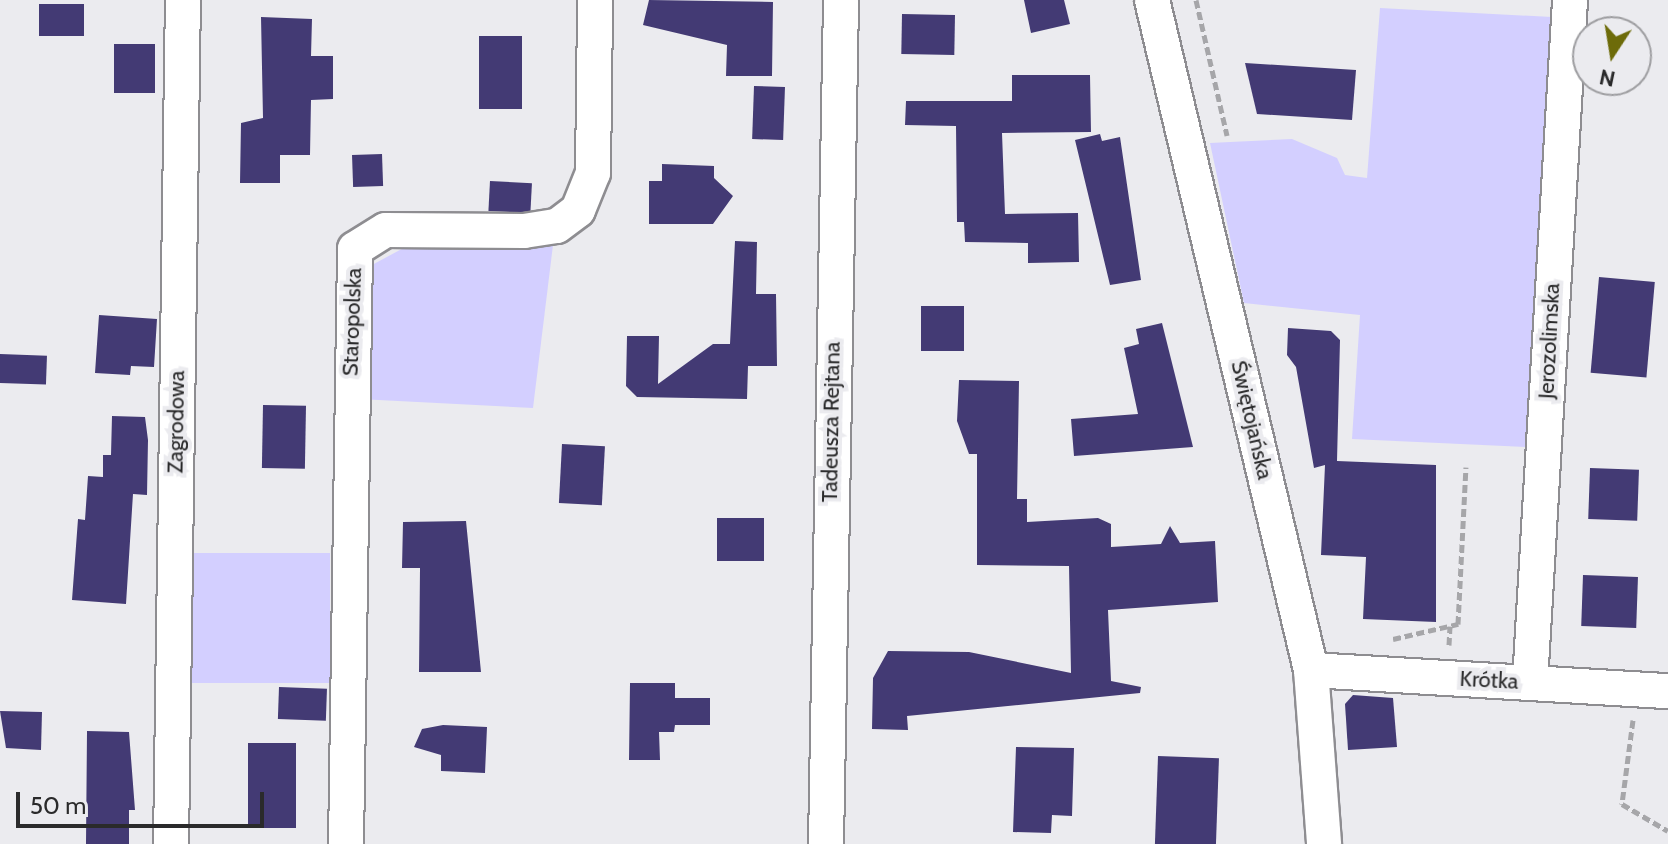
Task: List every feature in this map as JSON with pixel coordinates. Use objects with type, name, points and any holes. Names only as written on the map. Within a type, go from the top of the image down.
[{"type":"street","name":"Zagrodowa","points":[[171,844],[183,0]]},
{"type":"street","name":"Staropolska","points":[[346,844],[355,249],[386,230],[524,231],[557,226],[578,210],[593,173],[595,0]]},
{"type":"street","name":"Tadeusza Rejtana","points":[[826,844],[841,0]]},
{"type":"street","name":"Świętojańska","points":[[1152,0],[1311,670],[1324,844]]},
{"type":"street","name":"Jerozolimska","points":[[1530,682],[1570,0]]},
{"type":"street","name":"Krótka","points":[[1311,670],[1668,691]]},
{"type":"path","points":[[1196,0],[1227,135]]},
{"type":"path","points":[[1388,641],[1458,624],[1466,467]]},
{"type":"path","points":[[1634,706],[1622,804],[1668,831]]},
{"type":"shaded area","points":[[1380,8],[1552,17],[1527,447],[1352,439],[1360,315],[1244,303],[1210,143],[1292,139],[1337,158],[1345,175],[1367,178]]},
{"type":"shaded area","points":[[411,244],[553,245],[533,408],[359,399],[365,284],[372,265]]},
{"type":"shaded area","points":[[188,553],[330,553],[330,683],[188,683]]},
{"type":"building","points":[[649,0],[773,2],[772,76],[726,76],[727,45],[643,25]]},
{"type":"building","points":[[1024,0],[1064,0],[1070,24],[1031,33]]},
{"type":"building","points":[[39,4],[84,4],[84,36],[39,36]]},
{"type":"building","points":[[902,14],[955,15],[954,55],[901,54]]},
{"type":"building","points":[[261,17],[312,19],[311,56],[333,56],[333,99],[311,100],[310,155],[280,155],[280,183],[240,183],[241,123],[263,118]]},
{"type":"building","points":[[479,36],[522,36],[522,109],[479,109]]},
{"type":"building","points":[[114,44],[155,44],[155,93],[114,93]]},
{"type":"building","points":[[1245,63],[1356,70],[1352,120],[1257,114]]},
{"type":"building","points":[[1012,75],[1090,75],[1091,132],[1002,133],[1005,214],[1078,213],[1079,262],[1028,263],[1028,243],[965,242],[964,222],[957,222],[956,126],[905,125],[906,101],[1012,101]]},
{"type":"building","points":[[754,86],[785,87],[783,140],[752,139]]},
{"type":"building","points":[[1100,134],[1102,141],[1120,137],[1141,280],[1110,285],[1075,140]]},
{"type":"building","points":[[382,154],[383,186],[353,187],[352,155]]},
{"type":"building","points":[[662,164],[714,166],[714,178],[733,196],[713,224],[649,224],[649,181],[662,181]]},
{"type":"building","points":[[490,181],[532,183],[530,213],[488,211]]},
{"type":"building","points":[[735,241],[757,242],[756,294],[776,294],[777,366],[748,366],[747,399],[637,397],[626,386],[627,336],[659,336],[658,384],[713,344],[730,344]]},
{"type":"building","points":[[1599,277],[1655,282],[1646,378],[1591,373]]},
{"type":"building","points":[[921,306],[964,306],[964,351],[921,351]]},
{"type":"building","points":[[99,315],[157,319],[154,367],[131,366],[130,375],[95,373]]},
{"type":"building","points":[[1162,323],[1193,447],[1074,456],[1071,419],[1138,414],[1124,348],[1139,344],[1136,329]]},
{"type":"building","points":[[1288,328],[1331,331],[1340,340],[1337,461],[1436,465],[1436,622],[1363,619],[1366,557],[1321,555],[1325,465],[1314,468],[1296,367],[1287,355]]},
{"type":"building","points":[[0,354],[47,356],[46,385],[0,383]]},
{"type":"building","points":[[959,380],[1019,381],[1017,499],[1027,499],[1027,522],[1098,518],[1111,524],[1111,547],[1161,544],[1170,526],[1180,543],[1215,541],[1218,602],[1108,610],[1111,681],[1141,687],[1140,693],[907,716],[908,730],[872,729],[873,678],[888,651],[969,652],[1071,673],[1069,566],[977,565],[977,454],[969,454],[957,421]]},
{"type":"building","points":[[263,405],[306,406],[305,469],[262,468]]},
{"type":"building","points":[[112,416],[145,417],[148,440],[147,495],[133,494],[126,604],[72,600],[78,519],[85,520],[88,476],[103,477],[103,455],[111,455]]},
{"type":"building","points":[[562,444],[605,446],[602,505],[559,503]]},
{"type":"building","points":[[1590,468],[1639,470],[1637,521],[1588,519]]},
{"type":"building","points":[[717,518],[764,518],[764,561],[717,561]]},
{"type":"building","points":[[466,521],[481,672],[419,672],[420,568],[402,568],[403,522]]},
{"type":"building","points":[[1583,575],[1638,577],[1636,628],[1581,626]]},
{"type":"building","points":[[630,683],[675,683],[675,698],[710,698],[710,725],[675,725],[674,732],[659,732],[660,760],[629,760]]},
{"type":"building","points":[[279,687],[327,689],[326,721],[278,719]]},
{"type":"building","points":[[1353,695],[1393,698],[1397,747],[1348,750],[1345,704]]},
{"type":"building","points":[[0,711],[42,712],[41,750],[6,748]]},
{"type":"building","points":[[443,725],[487,727],[485,773],[441,771],[441,755],[414,747],[422,729]]},
{"type":"building","points":[[87,731],[129,732],[135,810],[129,810],[129,844],[86,844]]},
{"type":"building","points":[[248,743],[296,743],[296,828],[248,828]]},
{"type":"building","points":[[1016,747],[1074,748],[1072,816],[1052,815],[1051,833],[1013,832]]},
{"type":"building","points":[[1158,756],[1219,758],[1216,844],[1155,844]]}]
